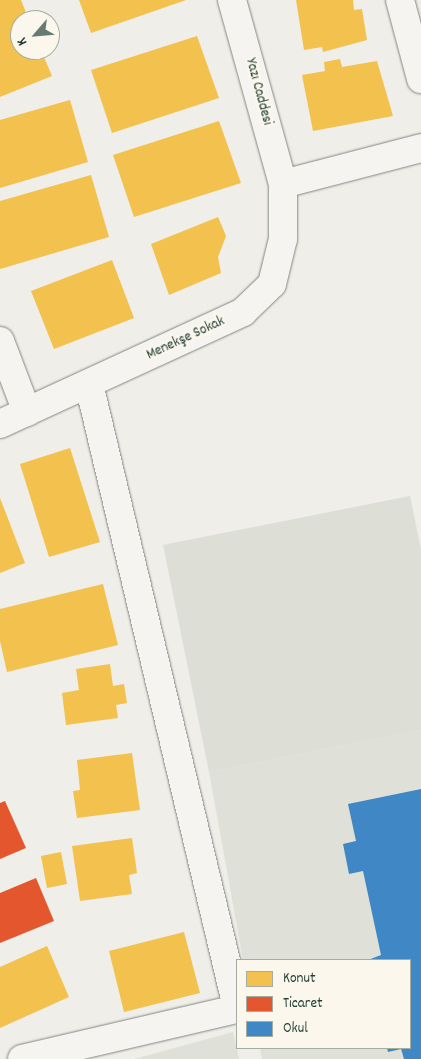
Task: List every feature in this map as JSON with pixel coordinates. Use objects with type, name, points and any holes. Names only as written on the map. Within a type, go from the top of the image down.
[{"type":"street","name":"Yazı Caddesi","points":[[232,0],[283,184]]},
{"type":"street","points":[[400,0],[421,79]]},
{"type":"street","points":[[283,184],[421,148]]},
{"type":"street","name":"Menekşe Sokak","points":[[0,424],[243,312],[272,284],[283,239],[283,184]]},
{"type":"street","points":[[0,341],[26,412]]},
{"type":"street","points":[[89,384],[236,1004]]},
{"type":"street","points":[[22,1059],[236,1008]]},
{"type":"shaded area","points":[[410,496],[421,549],[421,730],[209,772],[163,545]]},
{"type":"shaded area","points":[[421,730],[421,1059],[262,1059],[260,1049],[411,1049],[411,959],[243,959],[209,772]]},
{"type":"shaded area","points":[[233,1032],[239,1059],[134,1059]]},
{"type":"building: Konut","points":[[0,0],[21,0],[25,10],[10,10],[10,60],[45,60],[52,76],[0,97]]},
{"type":"building: Konut","points":[[79,0],[186,0],[91,33]]},
{"type":"building: Konut","points":[[296,0],[353,0],[354,10],[362,9],[367,40],[323,52],[322,47],[304,50]]},
{"type":"building: Konut","points":[[197,36],[219,98],[112,133],[91,70]]},
{"type":"building: Konut","points":[[340,59],[342,67],[377,61],[393,116],[313,131],[302,75],[325,71],[324,62]]},
{"type":"building: Konut","points":[[70,100],[88,162],[0,188],[0,120]]},
{"type":"building: Konut","points":[[219,121],[241,183],[134,217],[113,155]]},
{"type":"building: Konut","points":[[91,175],[109,237],[0,269],[0,201]]},
{"type":"building: Konut","points":[[218,217],[226,236],[218,257],[221,273],[169,295],[151,244]]},
{"type":"building: Konut","points":[[112,260],[134,318],[54,349],[31,291]]},
{"type":"building: Konut","points":[[70,448],[100,542],[49,557],[20,464]]},
{"type":"building: Konut","points":[[0,498],[25,563],[0,573]]},
{"type":"building: Konut","points":[[103,584],[118,645],[7,672],[0,641],[0,609]]},
{"type":"building: Konut","points":[[110,664],[113,686],[124,684],[127,703],[116,705],[118,718],[66,725],[62,693],[79,690],[76,669]]},
{"type":"building: Konut","points":[[132,753],[140,810],[77,818],[73,791],[80,790],[77,760]]},
{"type":"building: Konut","points":[[132,838],[137,873],[129,875],[132,894],[80,901],[72,846]]},
{"type":"building: Konut","points":[[61,852],[67,884],[47,888],[41,856]]},
{"type":"building: Konut","points":[[184,932],[200,993],[124,1012],[109,951]]},
{"type":"building: Konut","points":[[47,946],[69,997],[0,1028],[0,967]]},
{"type":"building: Ticaret","points":[[5,801],[26,848],[0,859],[0,803]]},
{"type":"building: Ticaret","points":[[36,878],[54,921],[0,943],[0,893]]},
{"type":"building: Okul","points":[[421,789],[421,1059],[404,1059],[401,1049],[411,1049],[411,959],[371,959],[381,955],[363,871],[349,874],[343,844],[356,841],[348,804]]},
{"type":"building: Okul","points":[[387,1049],[401,1049],[388,1052]]}]
